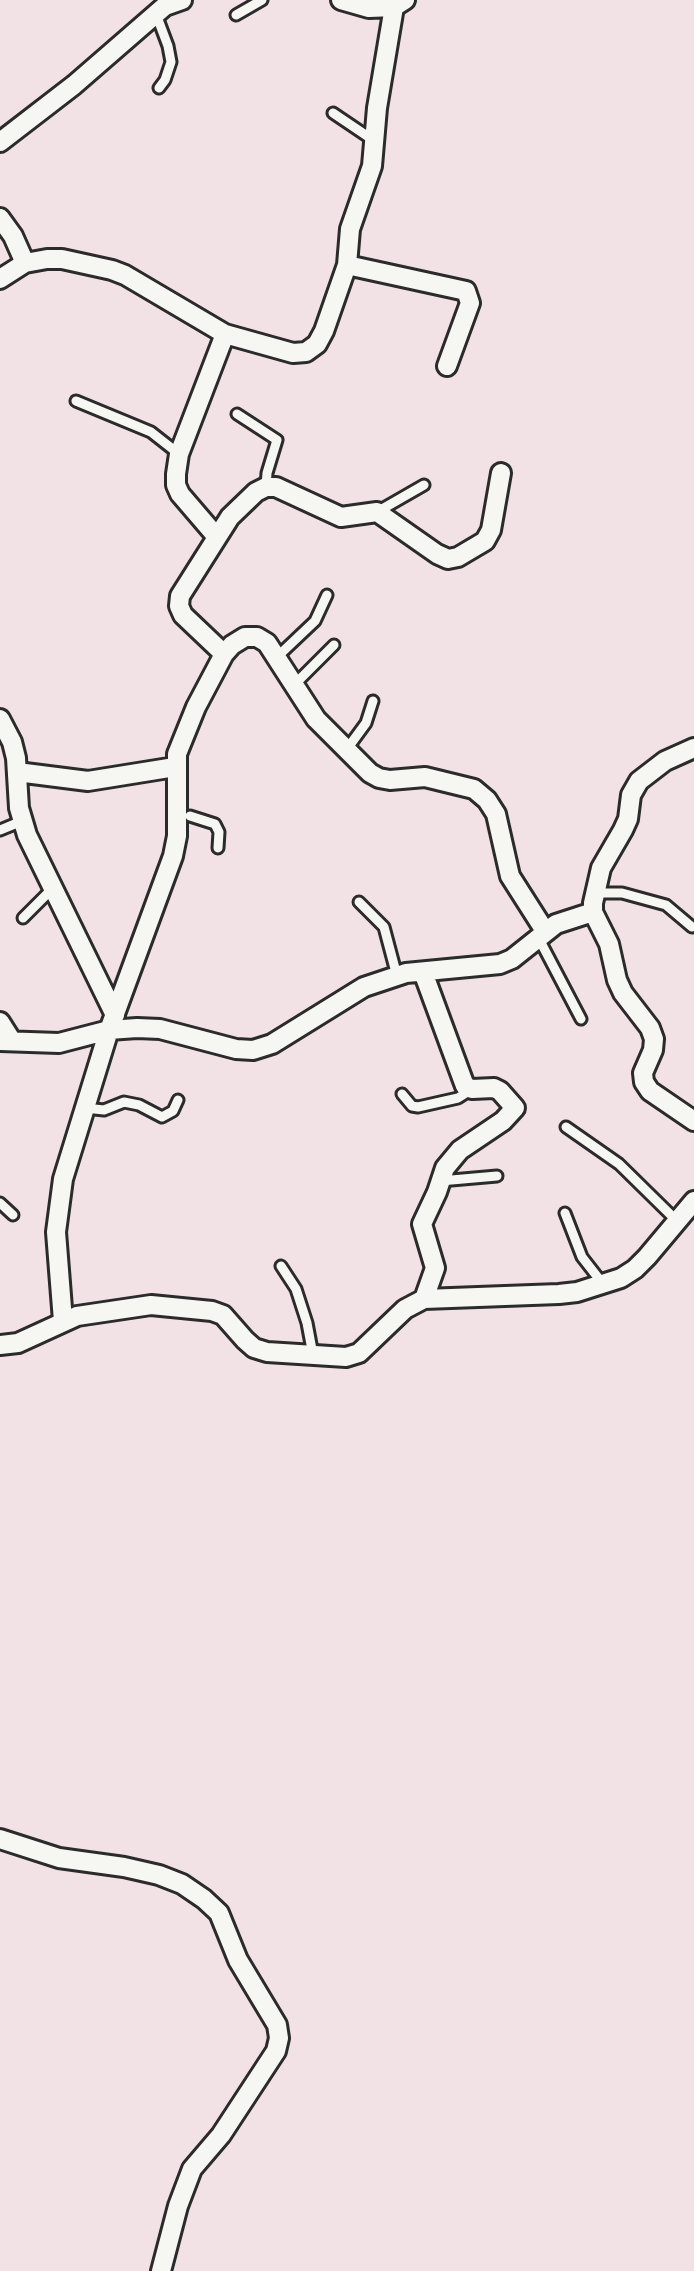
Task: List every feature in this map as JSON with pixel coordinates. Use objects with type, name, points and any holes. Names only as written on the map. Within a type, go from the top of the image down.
[{"type":"street","points":[[0,142],[74,85],[165,6],[182,0]]},
{"type":"street","points":[[0,279],[25,263],[62,259],[125,275],[225,334],[293,353],[306,352],[317,344],[347,265],[350,229],[369,178],[398,2],[369,8],[341,0]]},
{"type":"street","points":[[0,218],[13,236],[25,263]]},
{"type":"street","points":[[347,265],[466,291],[470,303],[447,366]]},
{"type":"street","points":[[216,536],[180,494],[176,485],[179,454],[225,334]]},
{"type":"street","points":[[224,654],[183,615],[179,606],[180,596],[216,536],[245,500],[266,487],[276,487],[341,517],[377,512],[448,559],[458,557],[485,541],[491,530],[501,473]]},
{"type":"street","points":[[63,1321],[56,1232],[63,1179],[112,1022],[173,856],[183,815],[175,767],[177,754],[196,707],[232,645],[245,637],[257,637],[267,643],[316,719],[379,778],[425,777],[474,789],[487,800],[496,814],[510,876],[542,934]]},
{"type":"street","points":[[0,719],[12,742],[22,821],[112,1022]]},
{"type":"street","points":[[694,748],[665,761],[639,781],[631,795],[628,819],[601,868],[593,912],[609,944],[623,993],[650,1028],[654,1039],[653,1050],[643,1073],[644,1082],[650,1091],[694,1121]]},
{"type":"street","points":[[17,772],[88,781],[175,767]]},
{"type":"street","points":[[0,1022],[6,1041],[59,1043],[112,1022],[160,1029],[236,1049],[253,1050],[272,1044],[364,987],[397,976],[500,964],[512,959],[556,924],[593,912]]},
{"type":"street","points":[[423,972],[461,1079],[472,1089],[494,1088],[506,1096],[515,1108],[503,1121],[451,1157],[422,1224],[435,1268],[424,1299]]},
{"type":"street","points":[[0,1345],[30,1339],[63,1321],[138,1306],[212,1311],[232,1322],[254,1348],[346,1357],[359,1353],[405,1309],[424,1299],[559,1294],[621,1278],[635,1269],[694,1201]]},
{"type":"street","points":[[0,1839],[59,1858],[124,1867],[182,1884],[219,1913],[238,1960],[277,2025],[279,2038],[276,2051],[221,2135],[192,2169],[178,2206],[161,2271]]},
{"type":"lane","points":[[236,15],[262,0]]},
{"type":"lane","points":[[156,14],[171,62],[159,88]]},
{"type":"lane","points":[[333,113],[374,140]]},
{"type":"lane","points":[[76,401],[151,432],[179,454]]},
{"type":"lane","points":[[237,414],[277,440],[266,487]]},
{"type":"lane","points":[[377,512],[424,485]]},
{"type":"lane","points":[[277,657],[315,621],[327,595]]},
{"type":"lane","points":[[294,685],[334,645]]},
{"type":"lane","points":[[347,749],[366,723],[373,701]]},
{"type":"lane","points":[[183,815],[215,824],[219,832],[218,848]]},
{"type":"lane","points":[[0,830],[22,821]]},
{"type":"lane","points":[[23,918],[53,888]]},
{"type":"lane","points":[[595,893],[622,893],[666,905],[692,927]]},
{"type":"lane","points":[[359,902],[384,927],[397,976]]},
{"type":"lane","points":[[542,934],[581,1019]]},
{"type":"lane","points":[[402,1094],[410,1104],[418,1107],[458,1098],[472,1089]]},
{"type":"lane","points":[[85,1108],[104,1110],[124,1102],[139,1105],[162,1117],[173,1111],[178,1100]]},
{"type":"lane","points":[[566,1127],[619,1164],[677,1221]]},
{"type":"lane","points":[[440,1181],[497,1176]]},
{"type":"lane","points":[[0,1203],[13,1215]]},
{"type":"lane","points":[[565,1213],[582,1257],[603,1284]]},
{"type":"lane","points":[[281,1266],[296,1289],[313,1355]]}]
